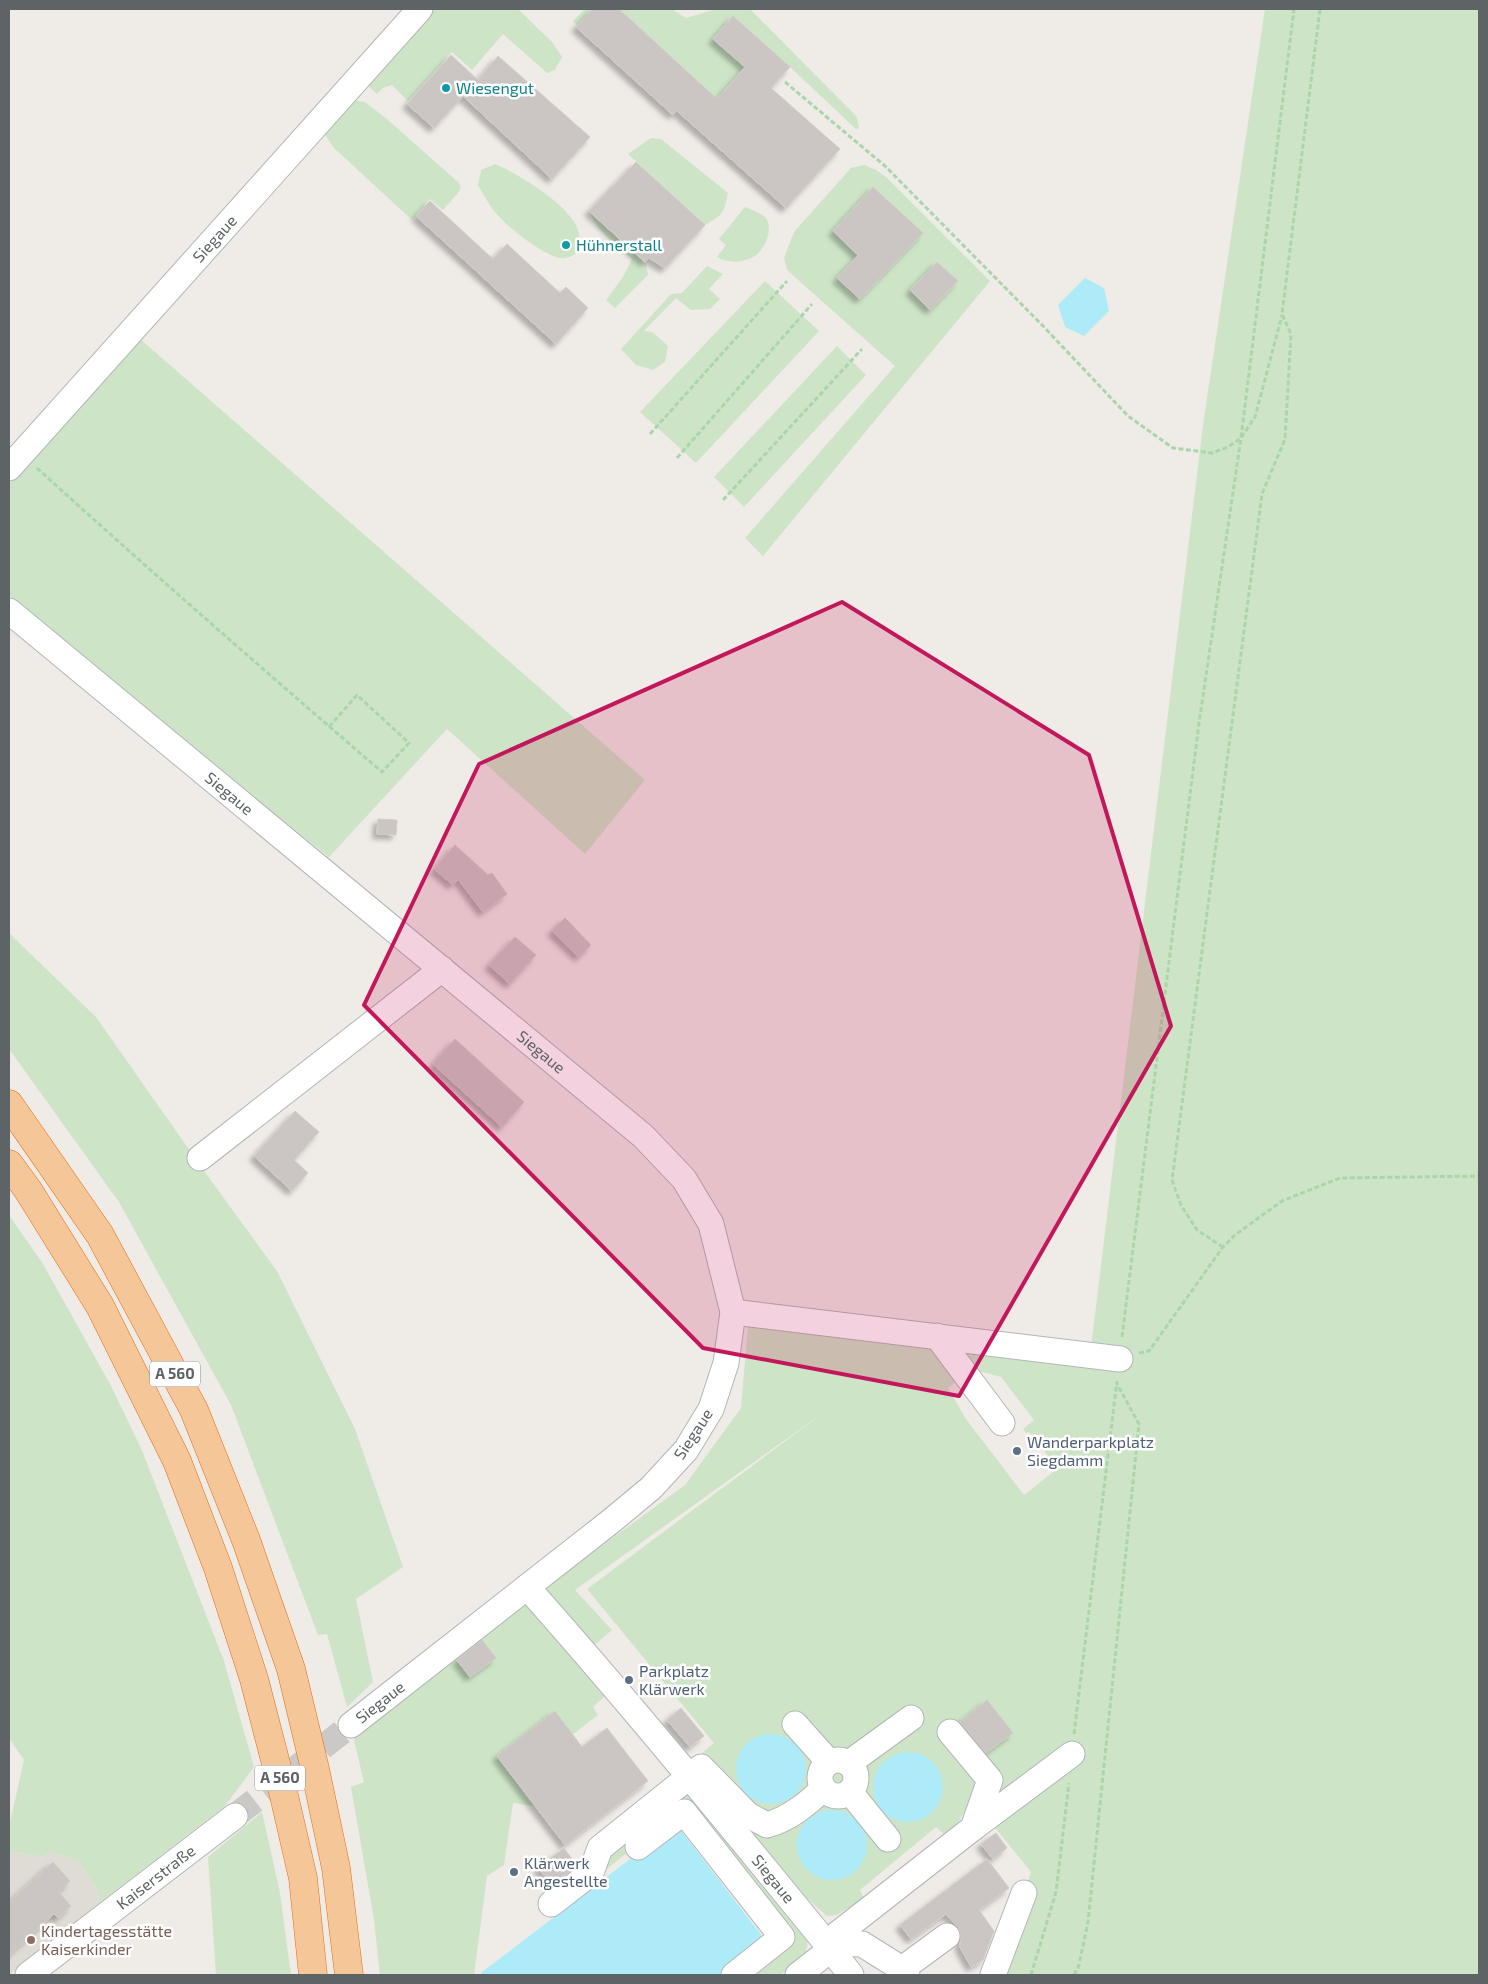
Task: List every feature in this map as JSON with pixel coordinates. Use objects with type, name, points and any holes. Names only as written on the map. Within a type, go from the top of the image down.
[{"type":"highway","name":"A 560","points":[[9,1104],[100,1235],[194,1410],[246,1540],[291,1669],[336,1868],[349,1975]]},
{"type":"highway","name":"A 560","points":[[9,1164],[28,1190],[100,1306],[177,1461],[218,1568],[254,1679],[282,1787],[303,1878],[313,1975]]},
{"type":"street","name":"Siegaue","points":[[15,461],[420,9]]},
{"type":"street","name":"Siegaue","points":[[9,611],[643,1136],[684,1179],[711,1224],[733,1312],[726,1363],[711,1410],[686,1450],[651,1488],[610,1522],[351,1725]]},
{"type":"street","points":[[200,1158],[442,969]]},
{"type":"street","points":[[733,1312],[937,1336],[1118,1371]]},
{"type":"street","points":[[937,1336],[1002,1423]]},
{"type":"street","name":"Siegaue","points":[[527,1587],[691,1777],[851,1975]]},
{"type":"street","points":[[795,1724],[839,1763],[856,1772],[856,1783],[850,1792],[836,1796],[823,1789],[820,1779],[822,1769],[839,1763],[911,1718]]},
{"type":"street","points":[[950,1732],[990,1780],[973,1828]]},
{"type":"street","points":[[798,1975],[828,1947],[973,1828],[1072,1754]]},
{"type":"street","points":[[551,1904],[591,1873],[600,1848],[691,1777],[701,1767],[748,1815],[767,1825],[781,1821],[810,1801],[823,1789]]},
{"type":"street","points":[[850,1792],[888,1839]]},
{"type":"street","points":[[638,1847],[684,1812],[782,1937],[734,1975]]},
{"type":"street","name":"Kaiserstraße","points":[[28,1975],[235,1816]]},
{"type":"street","points":[[993,1975],[1024,1893]]},
{"type":"street","points":[[828,1947],[862,1944],[904,1972],[947,1936]]},
{"type":"path","points":[[1031,1975],[1056,1892],[1118,1371],[1199,723],[1241,438],[1294,9]]},
{"type":"path","points":[[785,82],[885,166],[1043,326],[1128,416],[1174,448],[1212,453],[1228,447],[1241,438],[1255,416],[1282,314],[1320,9]]},
{"type":"path","points":[[650,434],[787,281]]},
{"type":"path","points":[[677,458],[812,304]]},
{"type":"path","points":[[1222,1247],[1197,1230],[1180,1205],[1172,1180],[1262,494],[1285,439],[1291,334],[1282,314]]},
{"type":"path","points":[[723,500],[862,349]]},
{"type":"path","points":[[15,461],[136,558],[329,727],[382,772],[409,743],[357,695],[329,727]]},
{"type":"path","points":[[1118,1371],[1149,1351],[1222,1247],[1235,1235],[1282,1201],[1340,1178],[1373,1176],[1479,1176]]},
{"type":"path","points":[[1074,1975],[1079,1965],[1088,1922],[1139,1424],[1118,1371]]},
{"type":"highlighted area","points":[[842,602],[1089,755],[1171,1026],[959,1396],[703,1348],[364,1005],[479,764]]},
{"type":"shaded area","name":"Kindertagesstätte Kaiserkinder","points":[[9,1851],[43,1857],[50,1852],[77,1860],[99,1892],[98,1904],[9,1975]]},
{"type":"green space","points":[[432,9],[518,9],[552,42],[562,57],[555,70],[547,73],[503,34],[472,70],[452,52],[408,101],[392,85],[383,88],[377,94],[365,83]]},
{"type":"green space","points":[[585,9],[593,9],[578,26],[573,21]]},
{"type":"green space","points":[[619,9],[672,9],[686,18],[716,9],[750,9],[857,117],[859,128],[856,129],[733,16],[713,39],[745,67],[696,122],[701,84]]},
{"type":"green space","points":[[1265,9],[1479,9],[1479,1975],[995,1975],[1031,1872],[993,1825],[995,1802],[971,1800],[949,1839],[936,1827],[860,1890],[864,1898],[837,1915],[827,1916],[803,1895],[711,1786],[699,1756],[714,1743],[587,1589],[827,1410],[575,1590],[612,1630],[592,1647],[601,1691],[605,1696],[593,1707],[598,1715],[572,1735],[555,1712],[497,1756],[535,1806],[513,1803],[504,1865],[487,1876],[474,1975],[380,1975],[374,1920],[351,1787],[364,1782],[353,1736],[376,1711],[685,1485],[741,1408],[749,1314],[1090,1356],[1203,425]],"holes":[[[983,1372],[1001,1377],[1034,1420],[1023,1429],[1026,1433],[1029,1432],[1058,1468],[1024,1495],[966,1419],[948,1388],[965,1375]]]},
{"type":"green space","points":[[351,100],[365,102],[458,182],[461,187],[458,193],[443,210],[430,199],[412,220],[333,147],[324,133]]},
{"type":"green space","points":[[651,138],[661,139],[728,193],[724,209],[716,219],[705,225],[628,154]]},
{"type":"green space","points":[[495,164],[537,188],[566,211],[577,226],[581,249],[574,255],[566,258],[552,256],[525,239],[500,218],[490,206],[478,185],[481,170]]},
{"type":"green space","points":[[864,165],[886,177],[990,281],[763,556],[745,538],[895,366],[787,270],[784,258],[794,232],[851,168]]},
{"type":"green space","points":[[745,207],[766,218],[769,229],[764,246],[756,255],[742,261],[734,262],[717,257],[726,245],[719,239]]},
{"type":"green space","points":[[591,214],[646,264],[648,275],[615,308],[606,300],[623,277],[632,259],[603,233]]},
{"type":"green space","points":[[707,266],[723,274],[709,289],[720,299],[710,309],[691,310],[676,298],[644,331],[652,332],[668,346],[665,362],[653,370],[636,365],[621,349],[671,294],[682,293]]},
{"type":"green space","points":[[765,281],[819,331],[696,463],[640,412]]},
{"type":"green space","points":[[139,338],[645,780],[585,854],[447,729],[329,857],[151,715],[9,596],[9,484]]},
{"type":"green space","points":[[837,346],[866,375],[744,507],[714,477]]},
{"type":"green space","points":[[9,933],[96,1017],[277,1271],[355,1429],[403,1567],[356,1599],[373,1682],[347,1707],[327,1634],[318,1635],[231,1405],[119,1202],[9,1049]]},
{"type":"green space","points":[[9,1215],[43,1264],[110,1384],[141,1448],[224,1661],[254,1767],[225,1806],[98,1904],[99,1892],[77,1860],[50,1852],[43,1857],[9,1851],[9,1827],[24,1760],[9,1738]]},
{"type":"green space","points":[[683,1793],[690,1794],[808,1940],[805,1956],[780,1975],[753,1975],[757,1974],[793,1943],[685,1808],[599,1875],[620,1838]]},
{"type":"green space","points":[[262,1812],[280,1893],[291,1975],[216,1975],[208,1857]]},
{"type":"water","points":[[1085,278],[1104,288],[1109,311],[1084,336],[1065,327],[1058,305]]},
{"type":"water","points":[[771,1734],[784,1737],[796,1744],[803,1756],[806,1769],[803,1782],[796,1794],[784,1801],[771,1804],[758,1801],[746,1794],[739,1782],[736,1769],[739,1756],[746,1744],[758,1737]]},
{"type":"water","points":[[908,1752],[921,1755],[933,1762],[940,1774],[943,1787],[940,1800],[933,1812],[921,1819],[908,1822],[895,1819],[883,1812],[876,1800],[873,1787],[876,1774],[883,1762],[895,1755]]},
{"type":"water","points":[[832,1810],[845,1813],[857,1820],[864,1832],[867,1845],[864,1858],[857,1870],[845,1877],[832,1880],[819,1877],[807,1870],[800,1858],[797,1845],[800,1832],[807,1820],[819,1813]]},
{"type":"water","points":[[676,1824],[765,1940],[719,1975],[483,1975],[481,1973]]},
{"type":"building","points":[[593,9],[619,9],[717,99],[745,67],[713,39],[733,16],[790,67],[771,88],[840,149],[786,208],[677,111],[673,115],[576,27]]},
{"type":"building","points":[[451,55],[478,80],[498,56],[590,137],[552,179],[463,96],[434,128],[407,104]]},
{"type":"building","points":[[636,162],[705,225],[665,268],[649,258],[645,262],[589,211]]},
{"type":"building","points":[[873,187],[923,233],[860,299],[837,278],[858,255],[833,231]]},
{"type":"building","points":[[430,201],[493,259],[507,244],[560,293],[566,287],[588,308],[556,344],[416,216]]},
{"type":"building","points":[[937,262],[958,281],[930,310],[910,290]]},
{"type":"building","points":[[378,819],[397,820],[396,835],[377,834]]},
{"type":"building","points":[[455,845],[488,875],[492,873],[507,894],[483,912],[458,879],[453,885],[434,869]]},
{"type":"building","points":[[565,918],[591,945],[579,957],[552,931]]},
{"type":"building","points":[[515,937],[536,955],[510,984],[489,965]]},
{"type":"building","points":[[455,1039],[524,1102],[502,1127],[433,1064]]},
{"type":"building","points":[[295,1111],[319,1132],[294,1160],[308,1173],[292,1191],[254,1156]]},
{"type":"building","points":[[482,1640],[496,1658],[470,1677],[457,1660]]},
{"type":"building","points":[[987,1700],[1013,1733],[986,1753],[960,1722]]},
{"type":"building","points":[[681,1708],[704,1736],[690,1747],[667,1720]]},
{"type":"building","points":[[555,1711],[582,1747],[607,1728],[648,1781],[565,1845],[497,1756]]},
{"type":"building","points":[[996,1833],[1007,1848],[993,1859],[981,1844]]},
{"type":"building","points":[[564,1848],[577,1866],[552,1885],[538,1868]]},
{"type":"building","points":[[987,1859],[1009,1888],[979,1910],[994,1931],[983,1960],[971,1967],[960,1947],[961,1935],[959,1928],[946,1914],[911,1939],[900,1925]]},
{"type":"building","points":[[53,1862],[70,1881],[59,1892],[71,1906],[58,1918],[54,1914],[9,1955],[9,1902]]},
{"type":"tunnel","points":[[235,1816],[351,1725]]},
{"type":"place","name":"Wiesengut","points":[[446,88]]},
{"type":"place","name":"Hühnerstall","points":[[566,245]]},
{"type":"place","name":"Wanderparkplatz Siegdamm","points":[[1017,1451]]},
{"type":"place","name":"Parkplatz Klärwerk","points":[[629,1680]]},
{"type":"place","name":"Klärwerk Angestellte","points":[[514,1872]]},
{"type":"place","name":"Kindertagesstätte Kaiserkinder","points":[[31,1940]]}]
